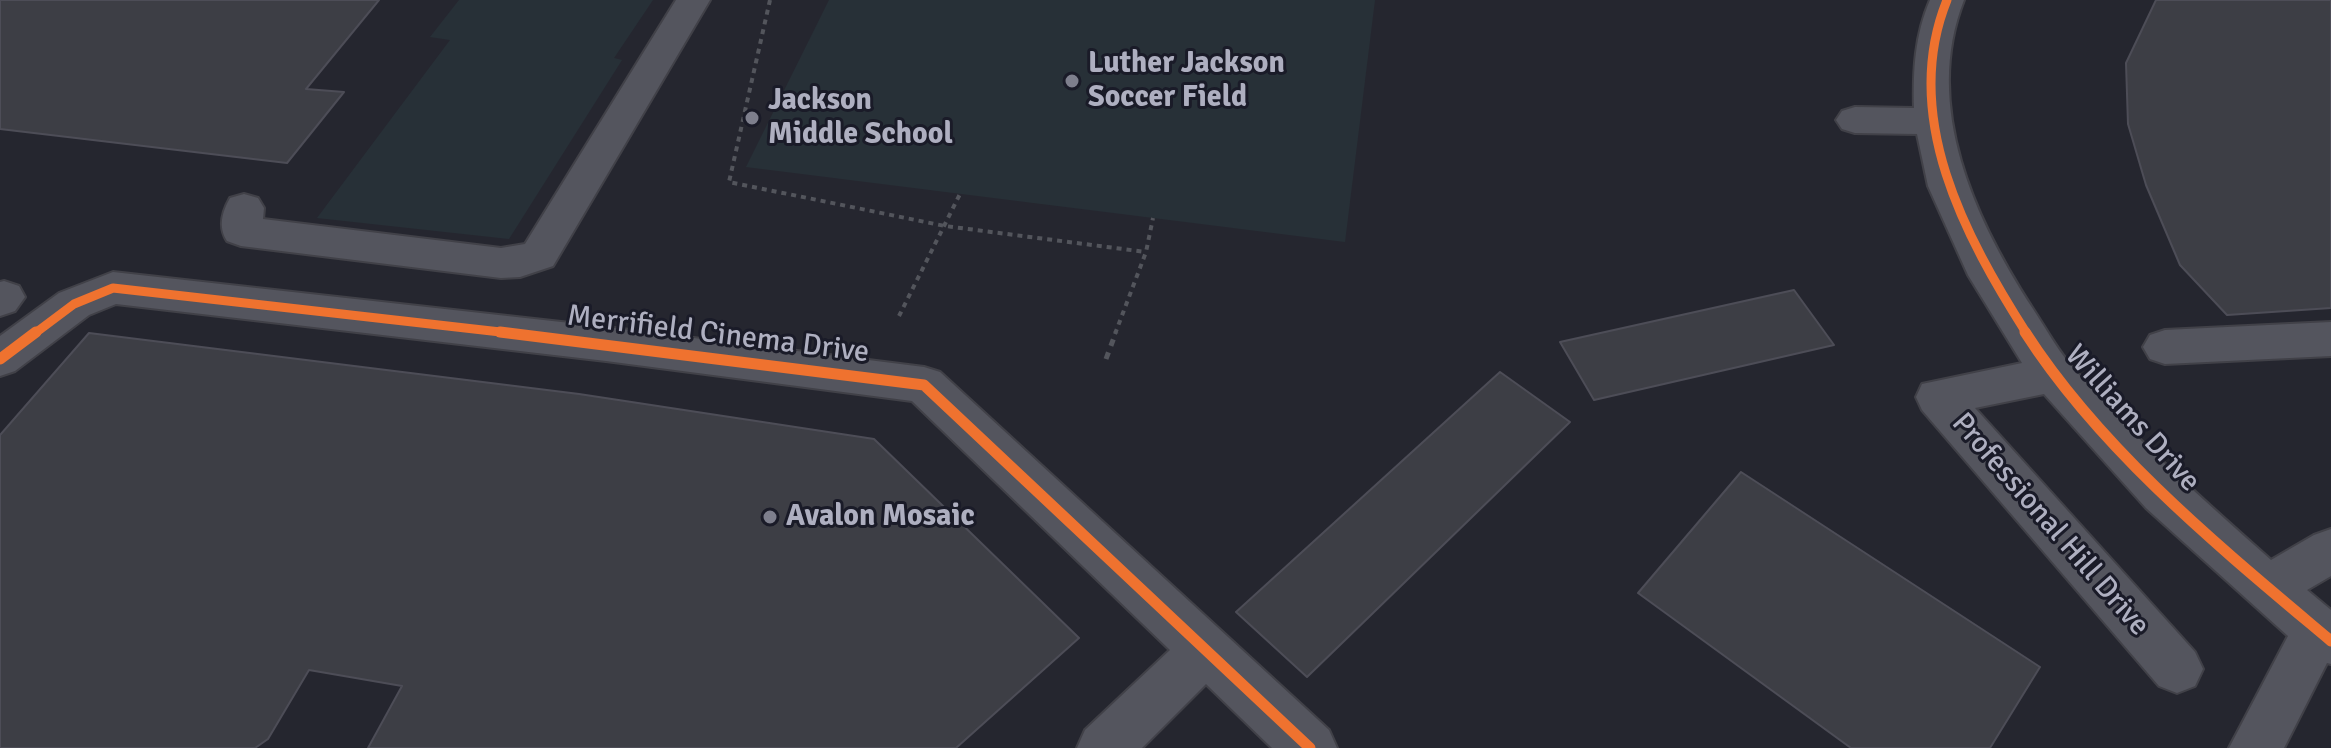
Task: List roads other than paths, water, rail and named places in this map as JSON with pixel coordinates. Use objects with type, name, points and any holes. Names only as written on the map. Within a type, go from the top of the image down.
[{"type":"street","points":[[244,208],[241,231],[501,263],[520,262],[539,255],[693,0]]},
{"type":"street","name":"Williams Drive","points":[[1947,0],[1938,22],[1931,68],[1933,121],[1948,186],[1989,275],[2053,375],[2163,494],[2324,636]]},
{"type":"street","points":[[1855,120],[1933,121]]},
{"type":"street","name":"Merrifield Cinema Drive","points":[[0,359],[74,304],[113,288],[606,344],[924,385],[1067,498],[1146,570],[1206,650],[1310,748]]},
{"type":"street","points":[[2165,347],[2331,339]]},
{"type":"street","name":"Professional Hill Drive","points":[[2053,375],[1938,397],[2177,669]]},
{"type":"street","points":[[2268,588],[2331,550]]},
{"type":"street","points":[[2262,746],[2324,636]]},
{"type":"street","points":[[1104,748],[1206,650]]},
{"type":"place","name":"Luther Jackson Soccer Field","points":[[1072,81]]},
{"type":"place","name":"Jackson Middle School","points":[[752,118]]},
{"type":"place","name":"Avalon Mosaic","points":[[770,517]]}]
